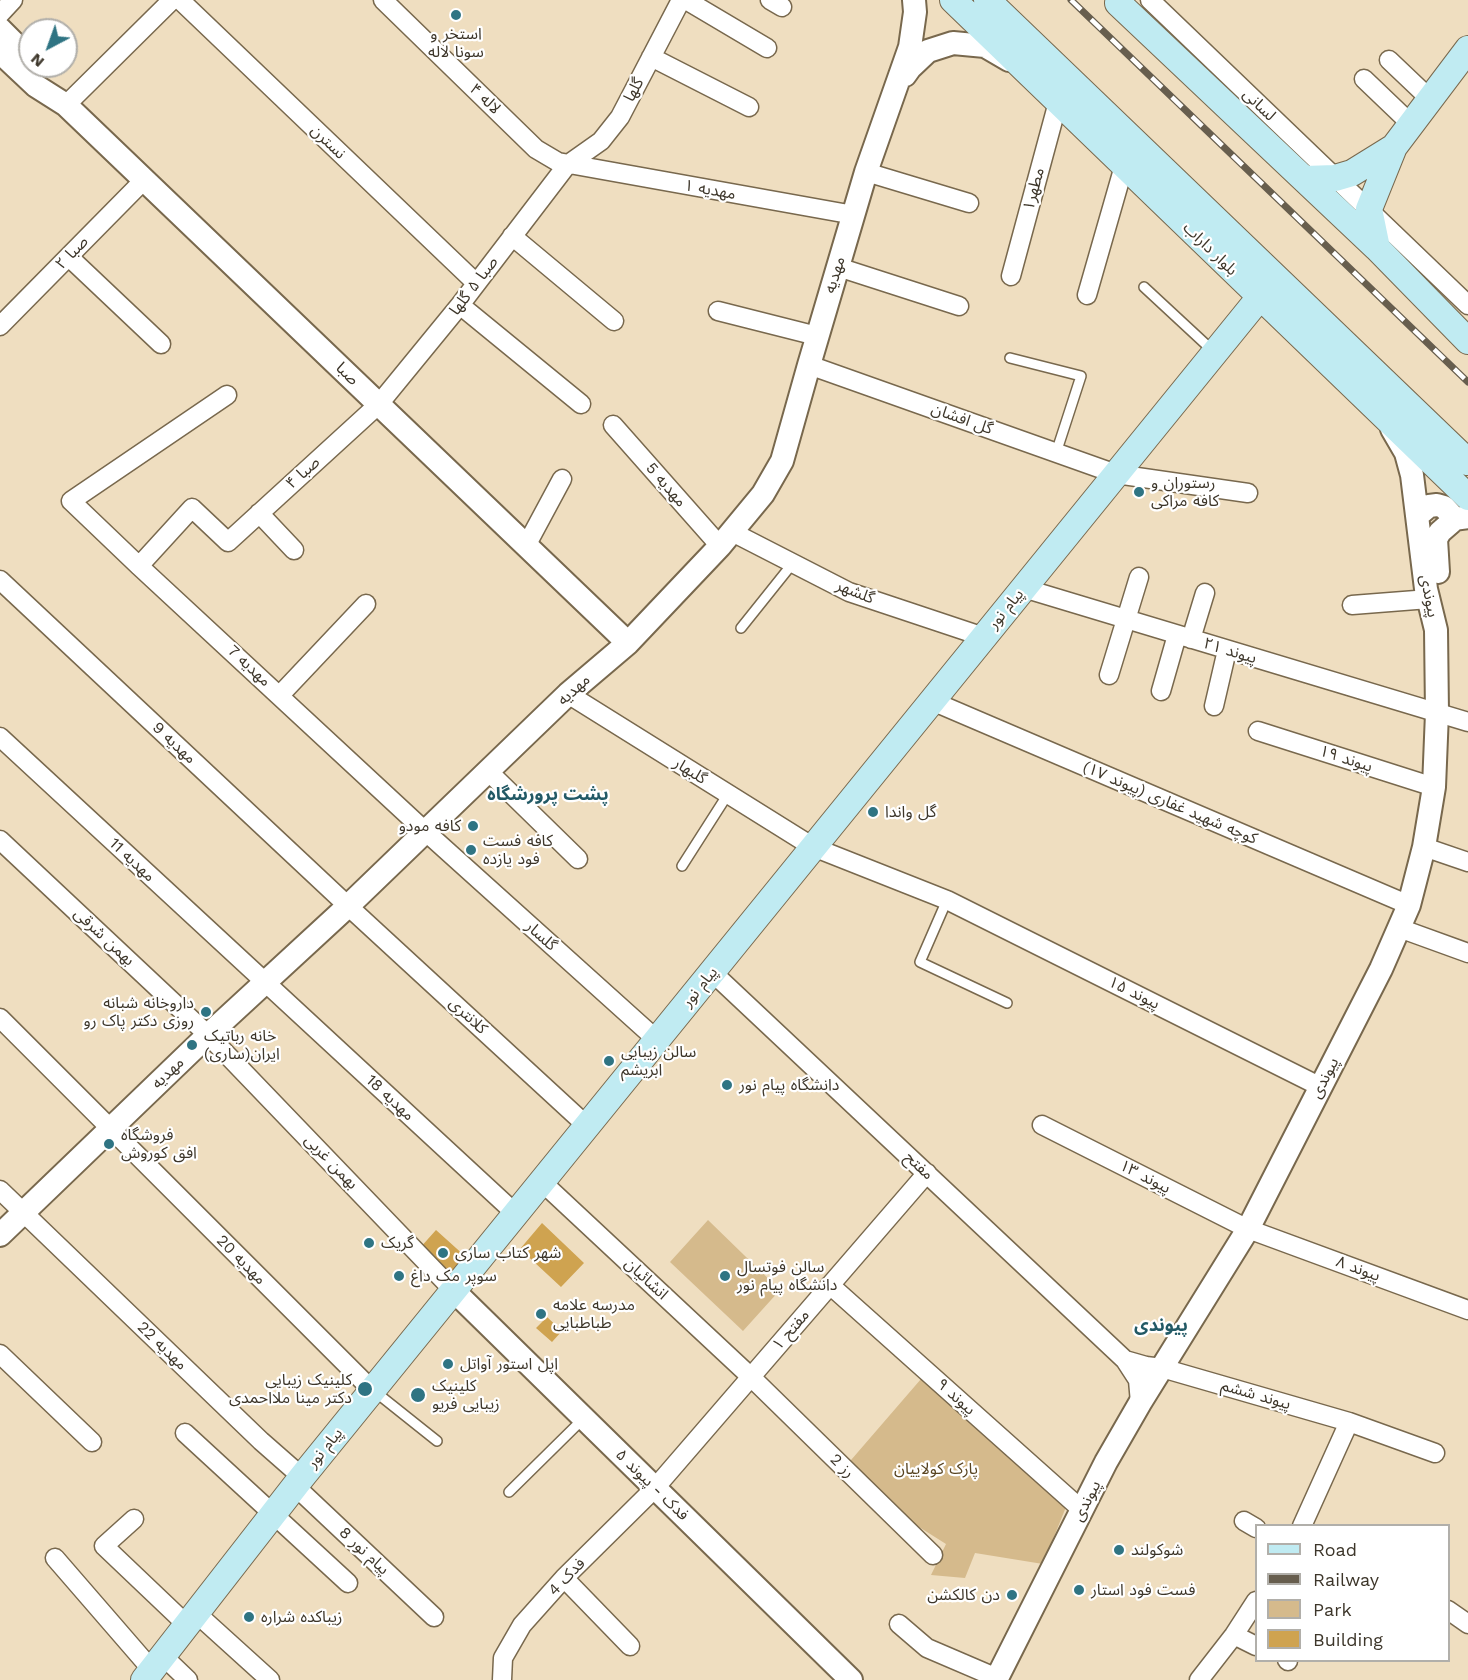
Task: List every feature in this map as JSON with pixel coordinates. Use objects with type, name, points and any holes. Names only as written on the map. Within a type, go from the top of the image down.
[{"type":"main road","name":"بلوار داراب","points":[[953,0],[1388,420],[1464,511]]},
{"type":"main road","name":"بلوار داراب","points":[[987,0],[1468,462]]},
{"type":"main road","points":[[1118,3],[1377,248],[1468,341]]},
{"type":"main road","points":[[1377,248],[1369,209],[1394,147],[1468,49]]},
{"type":"main road","points":[[1305,179],[1335,178],[1363,167],[1394,147]]},
{"type":"main road","name":"پیام نور","points":[[153,1669],[298,1481],[1260,297]]},
{"type":"street","points":[[0,14],[13,0]]},
{"type":"street","points":[[66,105],[172,0]]},
{"type":"street","name":"نسترن","points":[[180,0],[476,283]]},
{"type":"street","name":"لاله ۴","points":[[383,0],[536,149],[567,165]]},
{"type":"street","name":"گلها","points":[[567,165],[601,141],[620,117],[681,0]]},
{"type":"street","points":[[686,0],[767,48]]},
{"type":"street","name":"مهدیه","points":[[0,1235],[208,1035],[489,772],[568,694],[628,643],[726,539],[763,494],[782,461],[866,172],[910,47],[915,12],[914,0]]},
{"type":"street","name":"لسانی","points":[[1150,0],[1468,305]]},
{"type":"street","points":[[0,29],[18,47]]},
{"type":"street","points":[[897,89],[910,68],[928,51],[953,43],[985,46],[1025,70]]},
{"type":"street","name":"صبا","points":[[0,52],[36,86],[66,105],[628,643]]},
{"type":"street","points":[[651,57],[749,107]]},
{"type":"street","points":[[1389,60],[1430,99]]},
{"type":"street","name":"صبا","points":[[49,78],[66,105]]},
{"type":"street","points":[[1364,79],[1411,124]]},
{"type":"street","name":"مطهر۱","points":[[1011,276],[1058,102]]},
{"type":"street","name":"صبا ۵ گلها","points":[[379,404],[460,305],[567,165]]},
{"type":"street","name":"مهدیه ۱","points":[[567,165],[854,215]]},
{"type":"street","points":[[1087,295],[1124,166]]},
{"type":"street","points":[[866,172],[969,203]]},
{"type":"street","name":"صبا ۲","points":[[0,326],[144,180]]},
{"type":"street","points":[[512,236],[614,321]]},
{"type":"street","points":[[69,256],[161,344]]},
{"type":"street","points":[[838,267],[959,306]]},
{"type":"street","points":[[460,305],[581,404]]},
{"type":"street","points":[[718,311],[818,336]]},
{"type":"street","name":"گل افشان","points":[[809,364],[1116,474],[1248,493]]},
{"type":"street","name":"مهدیه 7","points":[[227,394],[71,501],[426,832]]},
{"type":"street","name":"صبا ۴","points":[[139,566],[192,508],[228,542],[379,404]]},
{"type":"street","name":"پیوندی","points":[[997,1679],[1106,1462],[1248,1229],[1381,969],[1409,906],[1424,847],[1434,787],[1437,713],[1436,630],[1429,599],[1410,466],[1388,420]]},
{"type":"street","name":"مهدیه 5","points":[[613,425],[726,539]]},
{"type":"street","points":[[526,546],[562,479]]},
{"type":"street","points":[[1417,516],[1429,506],[1437,505],[1464,511]]},
{"type":"street","points":[[1436,630],[1439,588],[1436,539],[1440,532],[1464,511]]},
{"type":"street","points":[[259,513],[294,550]]},
{"type":"street","name":"گلشهر","points":[[726,539],[793,563],[849,592],[984,637]]},
{"type":"street","points":[[1109,675],[1139,577]]},
{"type":"street","name":"مهدیه 9","points":[[0,579],[348,906]]},
{"type":"street","name":"پیوند ۲۱","points":[[1023,588],[1468,722]]},
{"type":"street","points":[[1161,691],[1205,593]]},
{"type":"street","points":[[1352,605],[1429,599]]},
{"type":"street","points":[[280,695],[366,604]]},
{"type":"street","points":[[1214,706],[1227,650]]},
{"type":"street","name":"گلبهار","points":[[568,694],[813,847]]},
{"type":"street","name":"کوچه شهید غفاری (پیوند ۱۷)","points":[[932,701],[1409,906]]},
{"type":"street","name":"پیوند ۱۹","points":[[1258,731],[1434,787]]},
{"type":"street","name":"مهدیه 11","points":[[0,737],[264,983]]},
{"type":"street","points":[[489,772],[578,859]]},
{"type":"street","name":"گلسار","points":[[426,832],[657,1040]]},
{"type":"street","name":"بهمن شرقی","points":[[1,842],[208,1035]]},
{"type":"street","name":"پیوند ۱۵","points":[[813,847],[947,900],[1321,1087]]},
{"type":"street","points":[[1424,847],[1468,862]]},
{"type":"street","name":"کلانتری","points":[[348,906],[587,1126]]},
{"type":"street","points":[[1399,928],[1468,952]]},
{"type":"street","name":"مفتح","points":[[712,972],[1125,1360]]},
{"type":"street","name":"مهدیه 18","points":[[264,983],[516,1214]]},
{"type":"street","name":"مهدیه 20","points":[[0,1018],[372,1390]]},
{"type":"street","name":"بهمن غربی","points":[[208,1035],[453,1290]]},
{"type":"street","name":"پیوند ۱۳","points":[[1042,1125],[1248,1229]]},
{"type":"street","name":"مفتح ۱","points":[[655,1488],[927,1173]]},
{"type":"street","name":"انشائیان","points":[[542,1182],[751,1377]]},
{"type":"street","name":"مهدیه 22","points":[[0,1190],[261,1441],[298,1481]]},
{"type":"street","name":"پیوند ۸","points":[[1248,1229],[1468,1310]]},
{"type":"street","name":"پیوند ۹","points":[[830,1285],[1082,1510]]},
{"type":"street","name":"فدک - پیوند ۵","points":[[453,1290],[851,1680]]},
{"type":"street","points":[[0,1354],[92,1442]]},
{"type":"street","points":[[1125,1360],[1138,1380],[1140,1403]]},
{"type":"street","name":"پیوند ششم","points":[[1125,1360],[1162,1368],[1350,1422],[1435,1453]]},
{"type":"street","name":"رز 2","points":[[751,1377],[933,1556]]},
{"type":"street","points":[[1303,1524],[1350,1422]]},
{"type":"street","points":[[185,1433],[348,1583]]},
{"type":"street","name":"پیام نور 8","points":[[298,1481],[434,1617]]},
{"type":"street","name":"فدک 4","points":[[502,1680],[503,1658],[522,1625],[564,1578],[655,1488]]},
{"type":"street","points":[[134,1520],[104,1546],[270,1680]]},
{"type":"street","points":[[55,1558],[153,1669],[189,1680]]},
{"type":"street","points":[[564,1578],[630,1646]]},
{"type":"street","points":[[1199,1680],[1255,1604]]},
{"type":"street","points":[[1450,1611],[1468,1624]]},
{"type":"street","points":[[899,1624],[927,1648],[997,1679]]},
{"type":"street","points":[[1234,1635],[1255,1645]]},
{"type":"lane","points":[[1144,287],[1215,352]]},
{"type":"lane","points":[[1010,358],[1081,376],[1056,453]]},
{"type":"lane","points":[[741,628],[793,563]]},
{"type":"lane","points":[[682,866],[728,794]]},
{"type":"lane","points":[[947,900],[920,962],[1007,1003]]},
{"type":"lane","points":[[372,1390],[436,1441]]},
{"type":"lane","points":[[509,1492],[584,1418]]},
{"type":"green space","name":"سالن فوتسال دانشگاه پیام نور","points":[[708,1220],[780,1290],[743,1331],[670,1262]]},
{"type":"green space","name":"پارک کولاییان","points":[[921,1379],[1066,1507],[1043,1564],[975,1553],[965,1578],[931,1575],[946,1544],[900,1515],[845,1467]]},
{"type":"building","points":[[542,1223],[584,1263],[561,1287],[520,1249]]},
{"type":"building","name":"شهر کتاب ساری","points":[[436,1230],[466,1257],[447,1277],[419,1249]]},
{"type":"building","points":[[547,1317],[562,1331],[552,1342],[536,1328]]},
{"type":"railway","points":[[1071,0],[1468,382]]},
{"type":"place","name":"استخر و سونا لاله","points":[[456,15]]},
{"type":"place","name":"رستوران و کافه مراکی","points":[[1139,492]]},
{"type":"place","name":"گل واندا","points":[[873,812]]},
{"type":"place","name":"کافه مودو","points":[[473,826]]},
{"type":"place","name":"کافه فست فود یازده","points":[[471,850]]},
{"type":"place","name":"داروخانه شبانه روزی دکتر پاک رو","points":[[206,1012]]},
{"type":"place","name":"خانه رباتیک ایران(ساری)","points":[[192,1045]]},
{"type":"place","name":"سالن زیبایی ابریشم","points":[[609,1061]]},
{"type":"place","name":"دانشگاه پیام نور","points":[[727,1085]]},
{"type":"place","name":"فروشگاه افق کوروش","points":[[109,1144]]},
{"type":"place","name":"گریک","points":[[369,1243]]},
{"type":"place","name":"شهر کتاب ساری","points":[[443,1253]]},
{"type":"place","name":"سوپر مک داغ","points":[[399,1276]]},
{"type":"place","name":"سالن فوتسال دانشگاه پیام نور","points":[[725,1276]]},
{"type":"place","name":"مدرسه علامه طباطبایی","points":[[541,1314]]},
{"type":"place","name":"اپل استور آواتل","points":[[448,1364]]},
{"type":"place","name":"کلینیک زیبایی دکتر مینا ملااحمدی","points":[[365,1389]]},
{"type":"place","name":"کلینیک زیبایی فریو","points":[[418,1395]]},
{"type":"place","name":"شوکولند","points":[[1119,1550]]},
{"type":"place","name":"فست فود استار","points":[[1079,1590]]},
{"type":"place","name":"دن کالکشن","points":[[1012,1595]]},
{"type":"place","name":"زیباکده شراره","points":[[249,1617]]},
{"type":"district","name":"پشت پرورشگاه","points":[[548,795]]},
{"type":"district","name":"پیوندی","points":[[1161,1326]]}]
